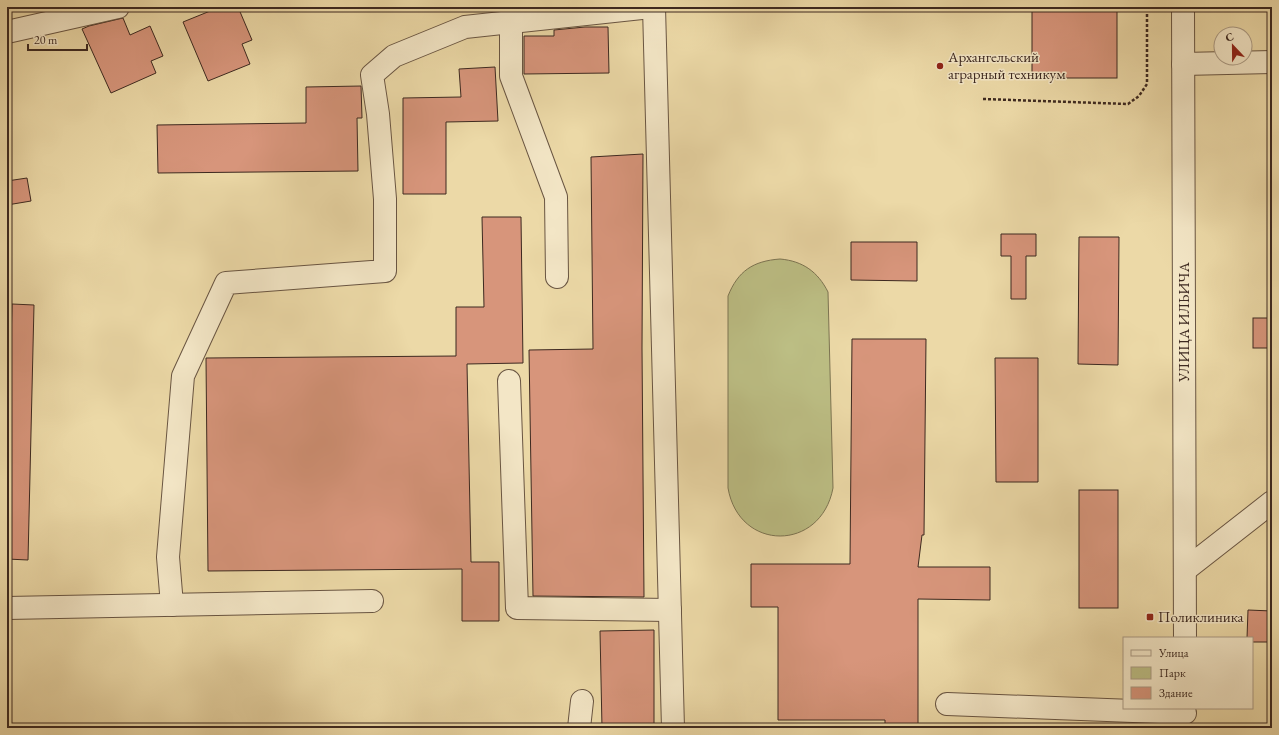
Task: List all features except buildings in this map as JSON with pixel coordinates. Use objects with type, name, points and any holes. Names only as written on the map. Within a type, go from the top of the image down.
[{"type":"street","points":[[7,32],[118,7]]},
{"type":"street","points":[[172,605],[168,557],[183,376],[226,283],[385,271],[385,199],[378,114],[372,75],[394,56],[466,27],[619,9],[653,7],[673,728]]},
{"type":"street","name":"УЛИЦА ИЛЬИЧА","points":[[1183,7],[1185,637]]},
{"type":"street","points":[[511,22],[511,76],[556,197],[557,277]]},
{"type":"street","points":[[1183,64],[1272,62]]},
{"type":"street","points":[[508,381],[517,608],[670,610]]},
{"type":"street","points":[[1185,570],[1272,502]]},
{"type":"street","points":[[7,608],[372,601]]},
{"type":"street","points":[[580,728],[582,701]]},
{"type":"street","points":[[947,704],[1185,716]]},
{"type":"path","points":[[983,99],[1128,104],[1139,96],[1147,84],[1147,7]]},
{"type":"green space","points":[[780,259],[796,262],[809,269],[820,279],[828,292],[833,488],[825,509],[813,524],[797,533],[780,536],[763,533],[747,524],[735,509],[728,488],[728,296],[737,280],[748,269],[762,262]]},
{"type":"place","name":"Архангельский аграрный техникум","points":[[940,66]]},
{"type":"place","name":"Поликлиника","points":[[1150,617]]}]
